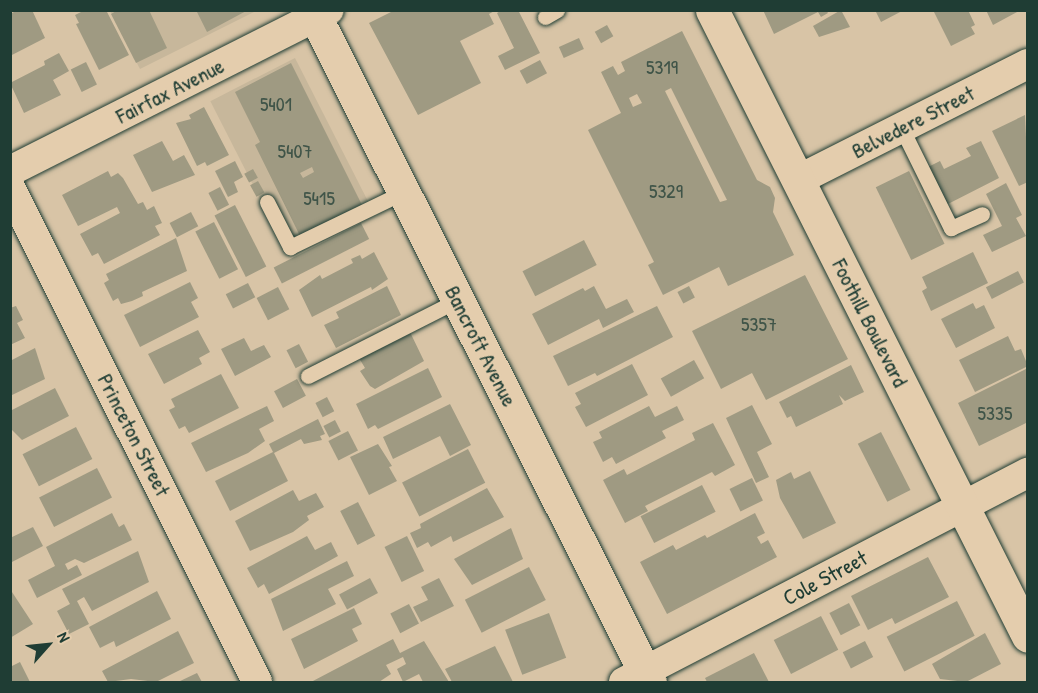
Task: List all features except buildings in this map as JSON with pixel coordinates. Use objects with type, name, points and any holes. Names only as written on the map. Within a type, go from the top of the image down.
[{"type":"street","name":"Foothill Boulevard","points":[[712,10],[1028,636]]},
{"type":"street","name":"Fairfax Avenue","points":[[10,171],[319,13]]},
{"type":"street","name":"Bancroft Avenue","points":[[319,13],[640,679]]},
{"type":"street","name":"Belvedere Street","points":[[798,180],[1028,64]]},
{"type":"street","name":"Princeton Street","points":[[10,188],[257,682]]},
{"type":"street","name":"Cole Street","points":[[640,679],[962,506],[1028,473]]},
{"type":"lane","points":[[901,127],[951,228],[982,214]]},
{"type":"lane","points":[[267,202],[290,247],[404,192]]},
{"type":"lane","points":[[308,376],[458,300]]},
{"type":"shaded area","points":[[110,11],[256,11],[140,69]]},
{"type":"shaded area","points":[[295,58],[370,205],[285,248],[210,101]]}]
